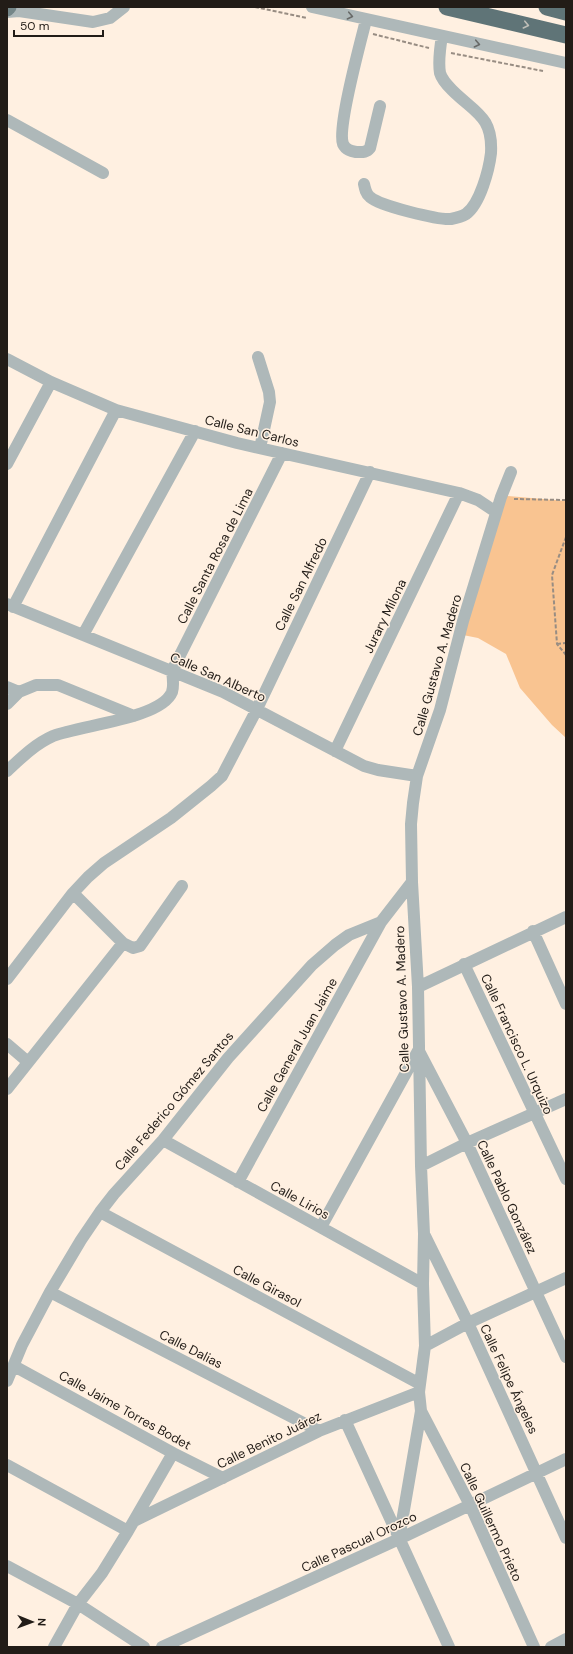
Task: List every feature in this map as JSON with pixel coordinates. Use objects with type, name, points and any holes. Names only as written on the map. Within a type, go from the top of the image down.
[{"type":"highway","points":[[447,7],[562,34]]},
{"type":"street","points":[[8,9],[93,22],[110,18],[124,7]]},
{"type":"street","points":[[312,7],[566,63]]},
{"type":"street","points":[[366,20],[344,118],[342,139],[346,148],[351,151],[363,152],[370,148],[380,106]]},
{"type":"street","points":[[364,184],[365,192],[369,197],[378,202],[389,207],[418,213],[450,219],[466,214],[475,205],[482,187],[490,156],[489,129],[480,114],[443,80],[440,73],[442,36]]},
{"type":"street","points":[[7,120],[103,173]]},
{"type":"street","points":[[258,357],[269,392],[270,402],[260,448]]},
{"type":"street","name":"Calle San Carlos","points":[[7,358],[51,382],[116,410],[260,448],[459,493],[478,500],[496,512]]},
{"type":"street","points":[[7,464],[51,382]]},
{"type":"street","points":[[10,606],[116,410]]},
{"type":"street","points":[[83,635],[196,431]]},
{"type":"street","name":"Calle Santa Rosa de Lima","points":[[172,671],[282,453]]},
{"type":"street","name":"Calle San Alfredo","points":[[7,979],[73,893],[104,863],[171,818],[212,786],[222,776],[257,709],[370,472]]},
{"type":"street","name":"Calle Gustavo A. Madero","points":[[399,1539],[420,1411],[420,1388],[425,1346],[423,1284],[424,1234],[418,1050],[418,987],[412,882],[411,824],[417,776],[440,710],[463,621],[496,512],[511,472]]},
{"type":"street","name":"Jurary Milona","points":[[335,751],[459,493]]},
{"type":"street","name":"Calle San Alberto","points":[[10,606],[223,692],[364,766],[378,770],[417,776]]},
{"type":"street","points":[[7,771],[41,742],[54,736],[72,730],[134,716],[158,707],[167,700],[172,692],[174,684],[172,671]]},
{"type":"street","points":[[7,704],[19,692],[36,685],[58,685],[134,716]]},
{"type":"street","points":[[7,687],[19,692]]},
{"type":"street","name":"Calle Federico Gómez Santos","points":[[7,1381],[22,1345],[50,1292],[81,1240],[100,1212],[133,1172],[163,1140],[228,1058],[312,966],[335,945],[349,935],[380,922],[412,882]]},
{"type":"street","points":[[73,893],[123,943],[133,948],[140,946],[182,886]]},
{"type":"street","points":[[418,987],[533,931],[566,917]]},
{"type":"street","name":"Calle General Juan Jaime","points":[[238,1182],[380,922]]},
{"type":"street","points":[[533,931],[566,1004]]},
{"type":"street","points":[[7,1089],[123,943]]},
{"type":"street","name":"Calle Francisco L. Urquizo","points":[[464,964],[566,1179]]},
{"type":"street","points":[[7,1044],[28,1062]]},
{"type":"street","points":[[321,1227],[418,1050]]},
{"type":"street","name":"Calle Pablo González","points":[[418,1050],[467,1143],[566,1357]]},
{"type":"street","points":[[421,1166],[467,1143],[566,1099]]},
{"type":"street","name":"Calle Lirios","points":[[163,1140],[423,1284]]},
{"type":"street","name":"Calle Girasol","points":[[100,1212],[420,1388]]},
{"type":"street","name":"Calle Felipe Ángeles","points":[[424,1234],[468,1324],[566,1538]]},
{"type":"street","points":[[425,1346],[566,1278]]},
{"type":"street","name":"Calle Dalias","points":[[50,1292],[319,1431]]},
{"type":"street","name":"Calle Jaime Torres Bodet","points":[[14,1366],[223,1478]]},
{"type":"street","name":"Calle Benito Juárez","points":[[131,1526],[223,1478],[319,1431],[420,1388]]},
{"type":"street","name":"Calle Guillermo Prieto","points":[[420,1411],[470,1505],[534,1647]]},
{"type":"street","points":[[345,1420],[449,1647]]},
{"type":"street","points":[[54,1647],[78,1604],[102,1573],[174,1453]]},
{"type":"street","name":"Calle Pascual Orozco","points":[[162,1647],[399,1539],[566,1459]]},
{"type":"street","points":[[7,1465],[131,1526]]},
{"type":"street","points":[[7,1566],[78,1604],[144,1647]]},
{"type":"street","points":[[551,1647],[566,1639]]},
{"type":"path","points":[[255,7],[310,19]]},
{"type":"path","points":[[363,32],[440,51],[547,72]]},
{"type":"path","points":[[511,498],[566,500]]},
{"type":"path","points":[[566,537],[552,575],[557,644],[566,655]]},
{"type":"path","points":[[557,644],[566,643]]},
{"type":"shaded area","points":[[496,495],[566,501],[566,738],[552,725],[520,688],[506,654],[478,638],[463,635]]}]
